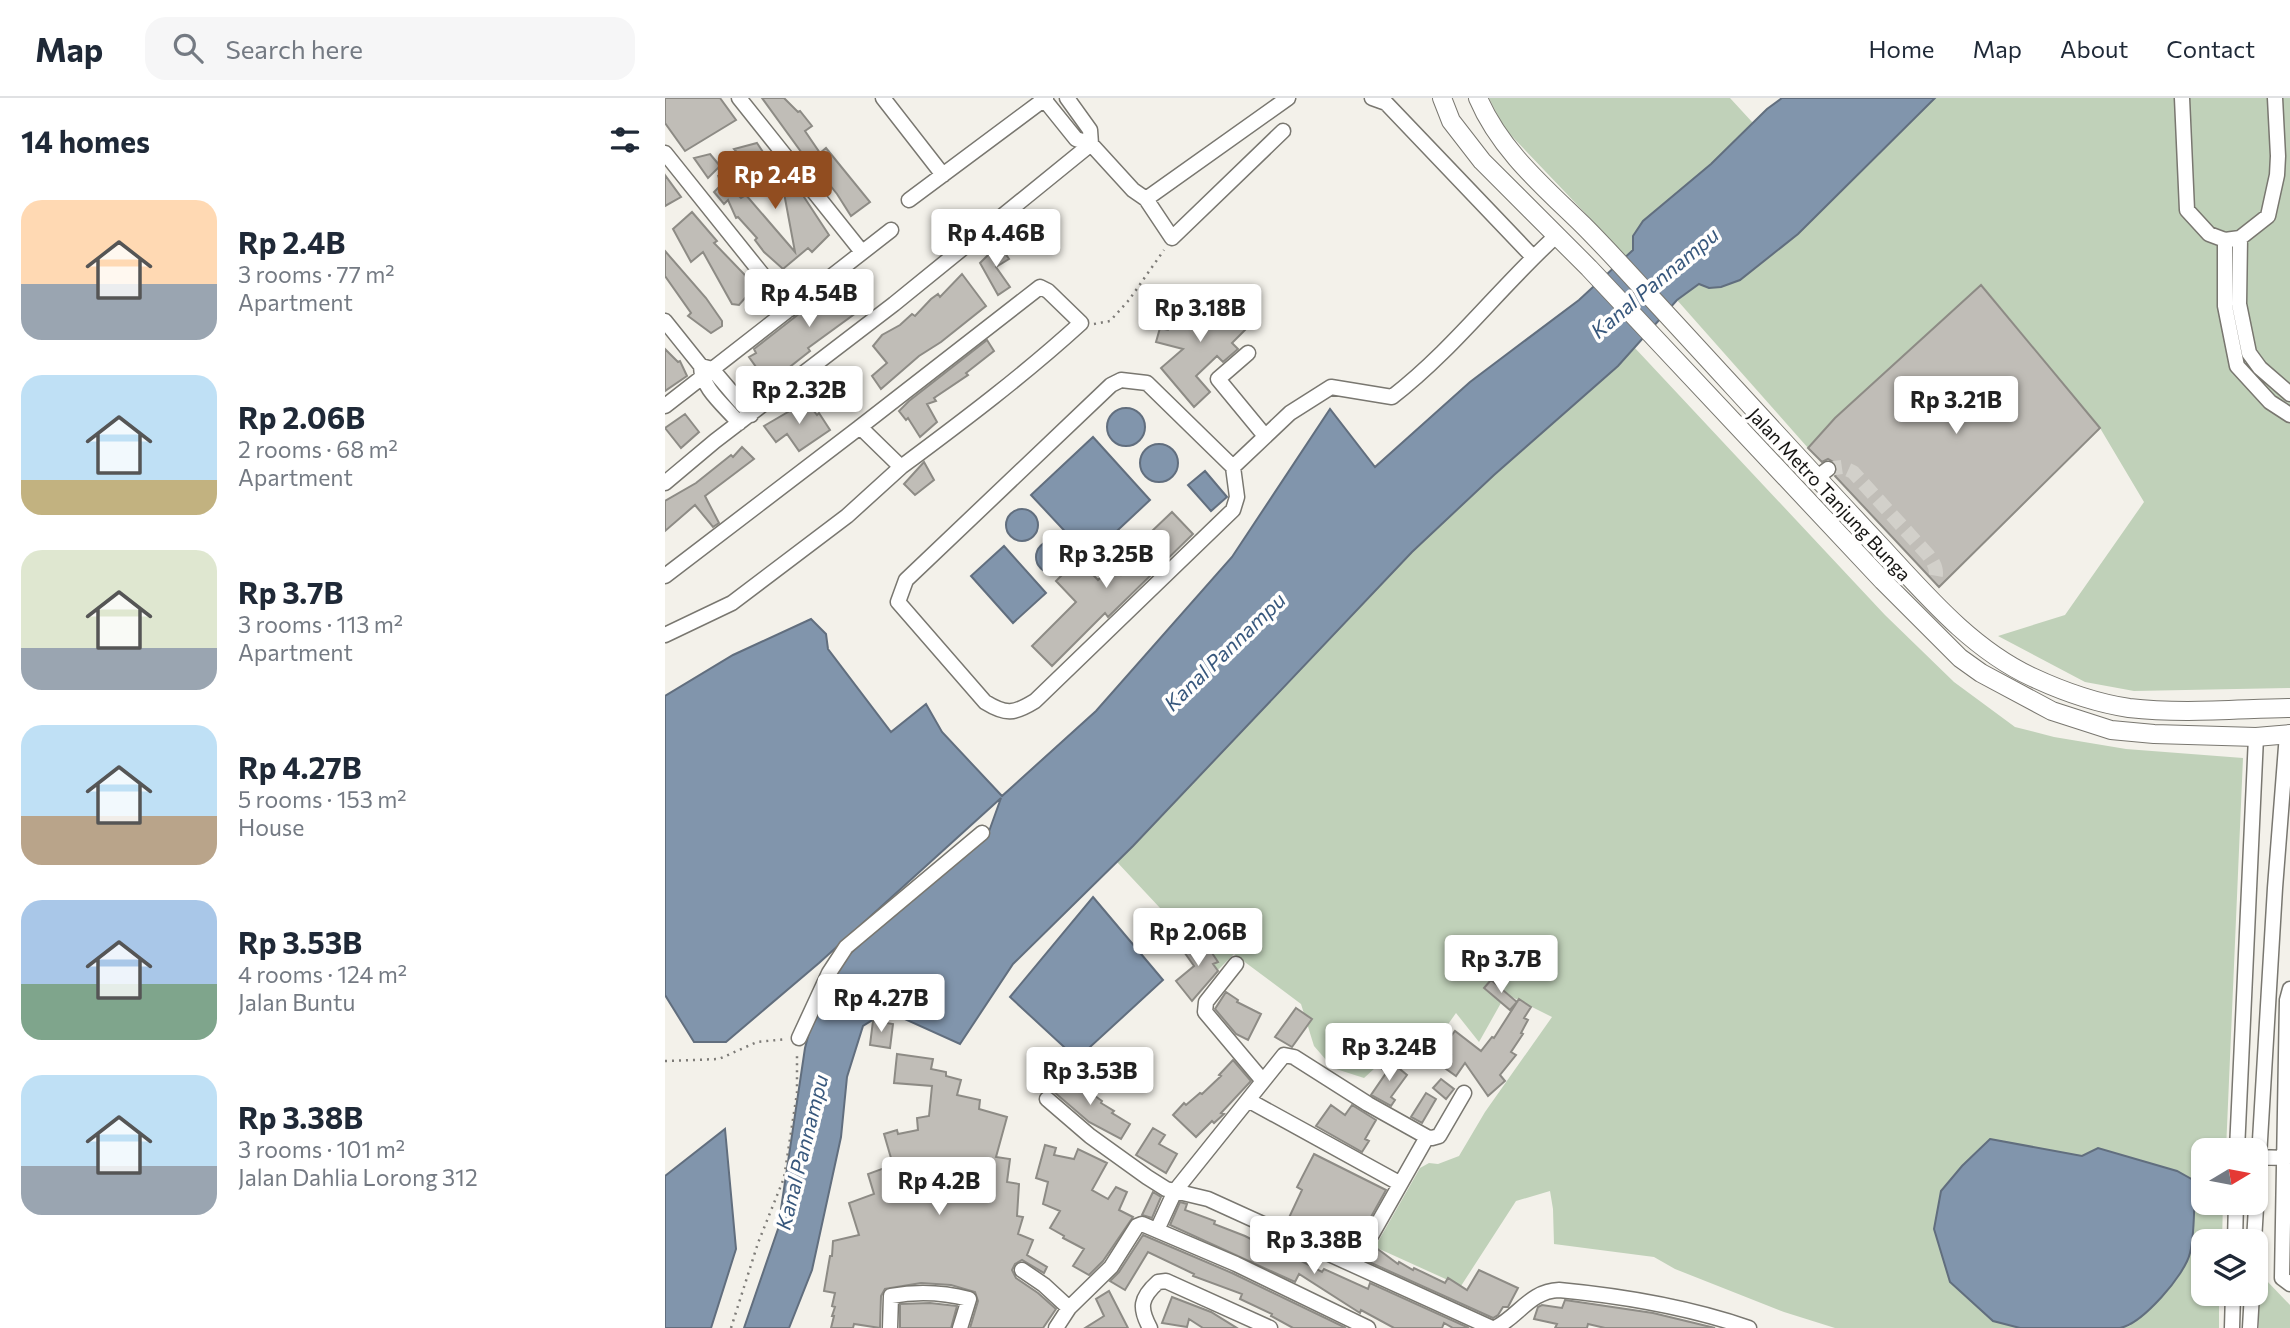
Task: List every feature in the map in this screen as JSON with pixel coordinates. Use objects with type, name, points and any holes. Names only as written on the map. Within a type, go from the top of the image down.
[{"type":"main road","name":"Jalan Metro Tanjung Bunga","points":[[1442,98],[1451,121],[1482,161],[1589,268],[1883,581],[1959,657],[1981,673],[2052,711],[2111,730],[2256,737],[2289,734]]},
{"type":"main road","name":"Jalan Metro Tanjung Bunga","points":[[1478,98],[1498,134],[1519,161],[1931,589],[1966,633],[2030,676],[2086,697],[2128,708],[2290,708]]},
{"type":"street","points":[[740,98],[862,252]]},
{"type":"street","points":[[883,98],[943,174]]},
{"type":"street","points":[[909,200],[1044,98],[1076,139],[1091,144],[1133,190],[1146,199],[1172,238],[1283,131]]},
{"type":"street","points":[[1066,98],[1090,130],[1091,144]]},
{"type":"street","points":[[1146,199],[1288,98]]},
{"type":"street","points":[[1372,98],[1386,103],[1532,257]]},
{"type":"street","points":[[1431,98],[1451,121]]},
{"type":"street","points":[[2182,98],[2187,210],[2209,233],[2225,240],[2240,238],[2268,216],[2284,163],[2275,98]]},
{"type":"street","points":[[665,483],[894,304],[1091,144]]},
{"type":"street","points":[[665,153],[790,309]]},
{"type":"street","points":[[665,406],[705,371],[891,230]]},
{"type":"street","points":[[1233,467],[1290,413],[1331,387],[1392,397],[1425,372],[1532,257],[1556,236]]},
{"type":"street","points":[[2240,238],[2232,305],[2249,353],[2260,368],[2290,394]]},
{"type":"street","points":[[2225,240],[2237,366],[2270,402],[2290,415]]},
{"type":"street","points":[[665,576],[1040,287],[1048,290],[1081,323],[1036,365],[901,467],[847,516],[732,603],[665,635]]},
{"type":"street","points":[[665,321],[745,419]]},
{"type":"street","points":[[1248,353],[1218,379],[1265,436]]},
{"type":"street","points":[[1121,380],[1147,383],[1233,467],[1237,497],[1233,510],[1035,701],[1020,710],[1000,712],[985,702],[898,602],[906,580],[1111,385],[1121,380]]},
{"type":"street","points":[[860,427],[901,467]]},
{"type":"street","points":[[2259,1138],[2274,905],[2289,734]]},
{"type":"street","points":[[2238,1138],[2256,737]]},
{"type":"street","points":[[799,1038],[829,973],[846,947],[982,833]]},
{"type":"street","points":[[2274,905],[2290,905]]},
{"type":"street","points":[[1235,964],[1206,1002],[1205,1012],[1263,1081]]},
{"type":"street","points":[[2290,989],[2287,1000],[2285,1152],[2287,1222],[2282,1278],[2290,1284]]},
{"type":"street","points":[[1157,1230],[1175,1191],[1282,1057],[1289,1055],[1427,1137],[1439,1136],[1464,1093]]},
{"type":"street","points":[[1047,1099],[1090,1136],[1166,1189],[1208,1199],[1494,1328],[1530,1299],[1549,1290],[1645,1302],[1719,1318],[1749,1328]]},
{"type":"street","points":[[1248,1100],[1399,1183]]},
{"type":"street","points":[[1355,1264],[1427,1137]]},
{"type":"street","points":[[2268,1153],[2285,1152]]},
{"type":"street","points":[[1056,1328],[1070,1307],[1111,1267],[1137,1226],[1142,1224],[1248,1269],[1368,1328]]},
{"type":"street","points":[[1022,1270],[1070,1307]]},
{"type":"street","points":[[1150,1328],[1142,1311],[1143,1300],[1158,1282],[1166,1281],[1270,1328]]},
{"type":"street","points":[[890,1328],[891,1296],[911,1292],[936,1292],[969,1299],[960,1328]]},
{"type":"street","points":[[2232,1328],[2233,1306]]},
{"type":"street","points":[[2251,1328],[2252,1306]]},
{"type":"path","points":[[1081,323],[1088,325],[1110,321],[1129,300],[1172,238]]},
{"type":"path","points":[[665,1061],[719,1059],[757,1042],[799,1038],[797,1093],[785,1178],[758,1243],[731,1328]]},
{"type":"green space","points":[[1489,98],[1730,98],[1753,123],[1711,164],[1643,221],[1633,236],[1633,250],[1626,256],[1504,128]]},
{"type":"green space","points":[[1935,98],[2290,98],[2290,688],[2134,691],[2085,682],[1998,636],[2065,615],[2144,502],[2100,428],[1982,285],[1836,418],[1808,448],[1677,300],[1699,283],[1709,288],[1740,280],[1798,234]]},
{"type":"green space","points":[[1634,347],[1885,615],[1954,682],[2015,727],[2054,737],[2126,749],[2243,758],[2227,1138],[2191,1138],[2191,1179],[2177,1171],[2099,1148],[2082,1156],[1990,1139],[1941,1191],[1993,1321],[2020,1328],[1835,1328],[1784,1312],[1675,1269],[1654,1257],[1554,1244],[1550,1191],[1516,1201],[1461,1286],[1375,1247],[1420,1168],[1429,1163],[1438,1164],[1459,1156],[1485,1112],[1552,1017],[1506,994],[1479,1042],[1456,1013],[1439,1037],[1403,1062],[1387,1057],[1364,1078],[1333,1068],[1314,1046],[1301,1004],[1234,954],[1218,970],[1117,862],[1412,552],[1494,475],[1618,366]]},
{"type":"green space","points":[[2191,1190],[2191,1215],[2223,1215],[2222,1229],[2191,1229],[2191,1306],[2219,1306],[2219,1328],[2120,1328],[2130,1326]]},
{"type":"green space","points":[[2268,1282],[2290,1305],[2290,1328],[2259,1328],[2258,1306],[2268,1306]]},
{"type":"water","name":"Kanal Pannampu","points":[[1782,98],[1935,98],[1798,234],[1740,280],[1721,287],[1709,288],[1699,284],[1677,300],[1618,366],[1494,475],[1412,552],[1133,846],[1013,964],[960,1044],[887,1011],[863,1026],[847,1077],[841,1137],[812,1270],[789,1328],[744,1328],[778,1229],[805,1048],[812,1021],[841,962],[987,837],[1001,798],[819,963],[726,1042],[694,1042],[665,995],[665,696],[733,655],[811,619],[826,634],[828,649],[891,732],[926,704],[942,732],[1002,796],[1096,711],[1232,557],[1330,409],[1375,467],[1470,382],[1579,300],[1633,250],[1633,236],[1643,221],[1711,164],[1767,109]]},
{"type":"water","points":[[1126,408],[1139,414],[1145,427],[1139,440],[1126,446],[1113,440],[1107,427],[1113,414]]},
{"type":"water","points":[[1093,437],[1150,500],[1089,557],[1031,495]]},
{"type":"water","points":[[1159,444],[1172,450],[1178,463],[1172,476],[1159,482],[1146,476],[1140,463],[1146,450]]},
{"type":"water","points":[[1205,471],[1227,497],[1211,511],[1188,485]]},
{"type":"water","points":[[1022,509],[1033,514],[1038,525],[1033,536],[1022,541],[1011,536],[1006,525],[1011,514]]},
{"type":"water","points":[[1052,541],[1063,546],[1068,557],[1063,568],[1052,573],[1041,568],[1036,557],[1041,546]]},
{"type":"water","points":[[1004,546],[1046,593],[1013,623],[971,576]]},
{"type":"water","points":[[1093,897],[1163,980],[1077,1059],[1010,997]]},
{"type":"water","points":[[725,1129],[736,1249],[711,1328],[665,1328],[665,1176]]},
{"type":"water","points":[[1990,1139],[2082,1156],[2098,1148],[2177,1171],[2191,1179],[2191,1215],[2194,1215],[2190,1253],[2180,1273],[2161,1297],[2129,1325],[2120,1328],[2020,1328],[1993,1321],[1950,1282],[1934,1229],[1941,1191]]},
{"type":"building","points":[[665,98],[720,98],[736,120],[685,151],[665,123]]},
{"type":"building","points":[[762,98],[784,98],[800,111],[812,126],[805,131],[820,153],[826,148],[870,202],[851,216]]},
{"type":"building","points":[[757,143],[767,158],[770,156],[795,195],[800,191],[829,235],[812,252],[808,248],[783,269],[764,252],[755,240],[757,238],[738,217],[736,218],[728,200],[724,204],[714,192],[721,185],[718,175],[741,198],[746,195],[795,252],[784,193],[776,198],[734,149]]},
{"type":"building","points":[[710,154],[720,166],[708,178],[694,158]]},
{"type":"building","points":[[665,175],[681,197],[665,206]]},
{"type":"building","points":[[692,212],[717,241],[714,243],[744,274],[753,289],[739,305],[732,304],[703,252],[691,262],[673,229]]},
{"type":"building","points":[[999,244],[1009,259],[996,267],[1010,287],[998,295],[980,263]]},
{"type":"building","points":[[665,251],[706,298],[722,321],[722,326],[711,333],[688,316],[691,313],[665,276]]},
{"type":"building","points":[[850,274],[871,302],[808,348],[810,351],[768,384],[749,357],[756,353],[754,349]]},
{"type":"building","points":[[962,274],[986,306],[919,356],[881,389],[872,376],[887,363],[873,346],[882,335],[900,325],[912,314],[915,316],[931,299],[938,294],[940,297]]},
{"type":"building","points":[[1981,285],[2100,428],[1939,587],[1835,476],[1838,469],[1835,463],[1828,459],[1822,462],[1808,448],[1835,418]]},
{"type":"building","points":[[1205,294],[1219,308],[1225,303],[1248,327],[1232,343],[1238,349],[1223,362],[1217,356],[1196,376],[1210,392],[1194,407],[1161,368],[1183,349],[1156,342],[1160,328],[1168,330]]},
{"type":"building","points":[[987,340],[994,351],[966,373],[968,375],[934,398],[936,401],[927,404],[937,422],[920,437],[908,418],[906,420],[899,411]]},
{"type":"building","points":[[665,349],[680,361],[687,376],[665,391]]},
{"type":"building","points":[[803,397],[817,415],[819,413],[830,430],[799,451],[787,434],[776,442],[764,426],[793,409]]},
{"type":"building","points":[[685,414],[699,432],[681,448],[665,428]]},
{"type":"building","points":[[742,447],[754,459],[705,496],[719,523],[713,527],[695,505],[665,531],[665,501],[696,483],[731,455],[733,457]]},
{"type":"building","points":[[924,462],[934,480],[915,495],[904,484]]},
{"type":"building","points":[[1172,512],[1193,534],[1108,617],[1105,613],[1052,666],[1032,646],[1076,602],[1056,581],[1078,559],[1098,580],[1113,566],[1121,575],[1158,538],[1152,531]]},
{"type":"building","points":[[1200,935],[1218,962],[1213,964],[1218,971],[1192,1001],[1176,981],[1194,966],[1182,949]]},
{"type":"building","points":[[1491,980],[1517,1002],[1510,1010],[1484,988]]},
{"type":"building","points":[[1226,992],[1238,1000],[1237,1002],[1261,1014],[1248,1040],[1236,1034],[1215,1009]]},
{"type":"building","points":[[1519,999],[1531,1007],[1524,1018],[1528,1020],[1521,1033],[1523,1034],[1511,1052],[1516,1055],[1500,1075],[1505,1081],[1488,1096],[1465,1063],[1456,1076],[1442,1066],[1451,1055],[1442,1048],[1455,1031],[1481,1051],[1492,1037],[1494,1038]]},
{"type":"building","points":[[1296,1008],[1312,1019],[1292,1047],[1275,1037]]},
{"type":"building","points":[[873,1021],[893,1024],[890,1048],[870,1045]]},
{"type":"building","points":[[897,1054],[933,1059],[931,1069],[946,1072],[946,1076],[961,1080],[957,1095],[980,1100],[979,1109],[1007,1117],[996,1157],[1010,1159],[1007,1182],[1019,1184],[1017,1216],[1023,1217],[1018,1234],[1033,1240],[1027,1255],[1047,1267],[1044,1273],[1022,1260],[1015,1264],[1012,1270],[1016,1278],[1056,1309],[1043,1328],[970,1328],[978,1301],[975,1292],[951,1285],[921,1283],[885,1289],[881,1296],[880,1328],[854,1324],[853,1328],[831,1328],[835,1293],[824,1291],[833,1241],[859,1235],[849,1203],[874,1194],[868,1174],[893,1165],[884,1134],[897,1130],[898,1134],[918,1130],[917,1118],[929,1116],[932,1086],[894,1083]]},
{"type":"building","points":[[1233,1060],[1251,1081],[1221,1113],[1224,1114],[1214,1123],[1212,1121],[1196,1137],[1173,1115],[1184,1103],[1186,1105],[1202,1094]]},
{"type":"building","points":[[1389,1060],[1407,1075],[1391,1097],[1395,1100],[1391,1106],[1371,1095],[1386,1073],[1382,1069]]},
{"type":"building","points":[[1065,1074],[1102,1101],[1101,1103],[1114,1111],[1112,1113],[1130,1124],[1121,1139],[1089,1122],[1053,1091]]},
{"type":"building","points":[[1441,1079],[1454,1089],[1446,1099],[1433,1088]]},
{"type":"building","points":[[1426,1093],[1436,1099],[1422,1123],[1411,1117]]},
{"type":"building","points":[[1331,1105],[1345,1115],[1352,1105],[1376,1120],[1365,1139],[1369,1141],[1362,1152],[1316,1126]]},
{"type":"building","points":[[1153,1128],[1165,1135],[1159,1144],[1177,1154],[1166,1173],[1136,1155]]},
{"type":"building","points":[[1045,1145],[1056,1148],[1054,1155],[1074,1159],[1078,1149],[1107,1163],[1092,1190],[1108,1199],[1116,1187],[1127,1192],[1119,1210],[1133,1217],[1103,1261],[1089,1275],[1073,1266],[1084,1249],[1050,1228],[1060,1211],[1043,1204],[1048,1182],[1036,1178]]},
{"type":"building","points":[[1314,1154],[1386,1190],[1357,1242],[1348,1236],[1341,1246],[1313,1229],[1310,1235],[1286,1224],[1302,1190],[1297,1187]]},
{"type":"building","points":[[1153,1192],[1161,1197],[1152,1218],[1142,1215]]},
{"type":"building","points":[[1180,1202],[1187,1204],[1185,1210],[1215,1221],[1214,1224],[1276,1252],[1277,1248],[1322,1272],[1324,1269],[1368,1289],[1370,1283],[1469,1328],[1453,1328],[1444,1323],[1442,1328],[1394,1328],[1361,1310],[1360,1313],[1299,1274],[1295,1282],[1170,1225]]},
{"type":"building","points":[[1143,1235],[1232,1273],[1346,1328],[1293,1328],[1271,1316],[1272,1314],[1240,1299],[1242,1294],[1193,1276],[1194,1274],[1148,1252],[1125,1290],[1110,1281]]},
{"type":"building","points":[[1375,1247],[1398,1264],[1399,1262],[1413,1270],[1414,1268],[1445,1283],[1448,1278],[1467,1290],[1479,1270],[1518,1288],[1508,1307],[1503,1307],[1493,1318],[1369,1262]]},
{"type":"building","points":[[1109,1291],[1128,1328],[1085,1328],[1104,1316],[1096,1299]]},
{"type":"building","points":[[1172,1297],[1211,1312],[1237,1328],[1203,1328],[1189,1319],[1187,1327],[1162,1323]]},
{"type":"building","points":[[1565,1300],[1653,1313],[1715,1328],[1605,1328],[1588,1324],[1587,1328],[1555,1328],[1557,1324],[1534,1319],[1538,1307],[1542,1305],[1562,1308]]},
{"type":"building","points":[[900,1304],[957,1306],[951,1328],[900,1328]]},
{"type":"tunnel","points":[[1828,469],[1842,467],[1853,472],[1928,555],[1936,570],[1934,581]]}]
